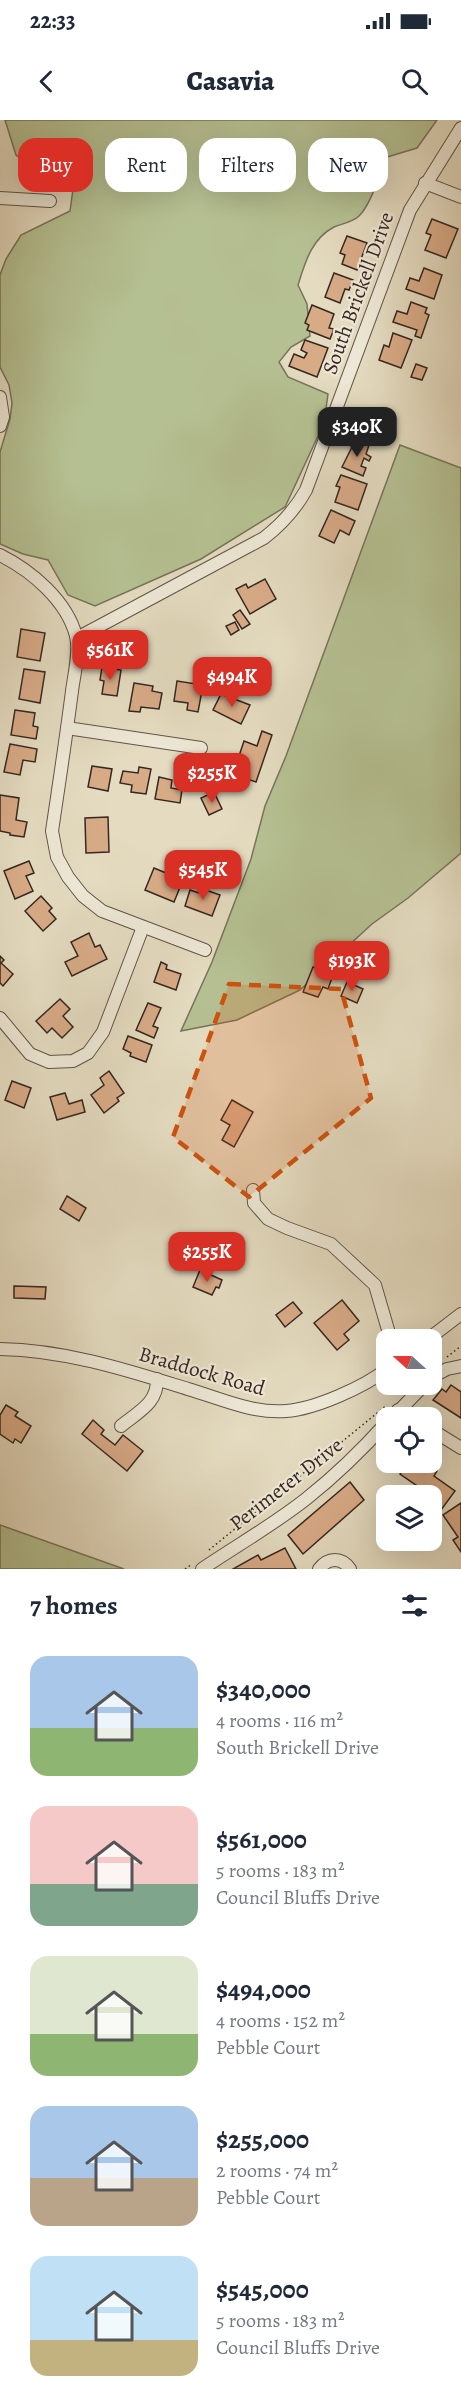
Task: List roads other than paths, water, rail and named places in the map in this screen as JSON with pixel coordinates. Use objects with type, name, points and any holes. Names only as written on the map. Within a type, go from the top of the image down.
[{"type":"street","name":"South Brickell Drive","points":[[77,639],[264,538],[279,527],[297,505],[306,490],[410,210],[461,128]]},
{"type":"street","points":[[425,183],[461,197]]},
{"type":"street","points":[[0,198],[50,201]]},
{"type":"street","points":[[0,397],[3,417],[0,426]]},
{"type":"street","points":[[0,555],[32,576],[54,596],[69,617],[77,639],[52,831],[57,857],[68,878],[83,896],[102,911],[205,950]]},
{"type":"street","points":[[67,728],[201,748]]},
{"type":"street","points":[[0,1018],[30,1054],[49,1062],[73,1061],[88,1053],[103,1032],[143,927]]},
{"type":"street","points":[[254,1190],[254,1203],[268,1219],[332,1244],[375,1285],[388,1329]]},
{"type":"street","points":[[441,1329],[461,1314]]},
{"type":"street","name":"Braddock Road","points":[[0,1348],[29,1349],[107,1364],[259,1410],[286,1411],[308,1406],[376,1378]]},
{"type":"street","points":[[442,1372],[461,1366]]},
{"type":"street","points":[[121,1426],[152,1400],[157,1391],[157,1379]]},
{"type":"street","points":[[397,1407],[411,1395]]},
{"type":"street","name":"Perimeter Drive","points":[[198,1565],[245,1542],[306,1499],[354,1458],[376,1434]]},
{"type":"street","points":[[442,1436],[461,1448]]},
{"type":"street","points":[[320,1569],[324,1563],[335,1559],[346,1563],[351,1569]]}]
